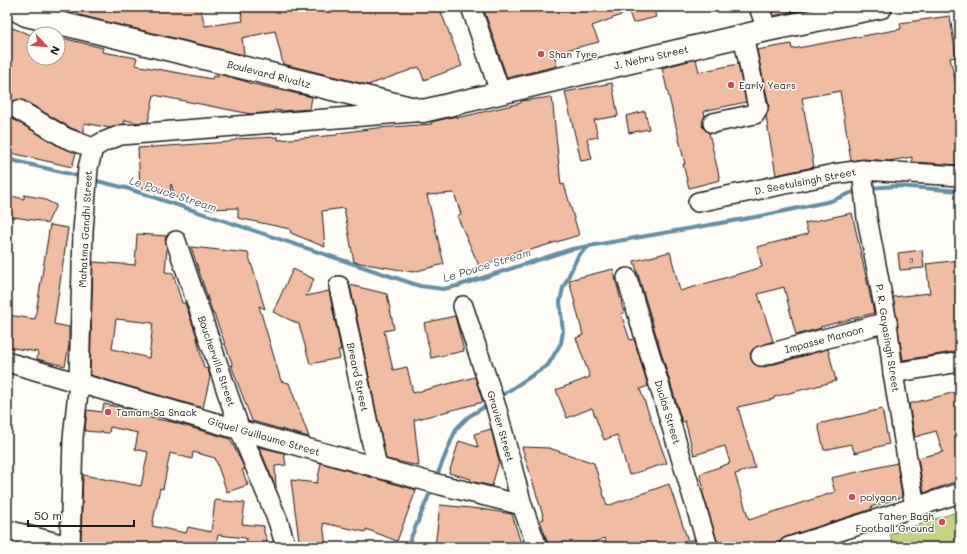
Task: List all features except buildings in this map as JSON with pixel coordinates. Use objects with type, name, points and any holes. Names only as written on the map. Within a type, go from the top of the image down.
[{"type":"main road","name":"Boulevard Rivaltz","points":[[11,7],[26,15],[423,111]]},
{"type":"main road","name":"J. Nehru Street","points":[[423,111],[743,35],[881,7]]},
{"type":"street","points":[[471,7],[500,92]]},
{"type":"street","points":[[759,7],[767,30]]},
{"type":"street","points":[[713,123],[755,114],[757,112],[758,108],[743,35]]},
{"type":"street","points":[[19,110],[66,138],[93,148],[103,142],[121,135],[423,111]]},
{"type":"street","name":"Mahatma Gandhi Street","points":[[70,547],[73,438],[79,383],[85,202],[88,168],[93,148]]},
{"type":"street","name":"D. Seetulsingh Street","points":[[698,202],[834,174],[862,170],[960,176]]},
{"type":"street","name":"P. R. Gayasingh Street","points":[[862,170],[867,218],[887,322],[893,373],[915,507]]},
{"type":"street","name":"Boucherville Street","points":[[176,241],[240,430],[278,521],[286,547]]},
{"type":"street","name":"Duclos Street","points":[[627,278],[708,547]]},
{"type":"street","name":"Breard Street","points":[[338,286],[377,468]]},
{"type":"street","name":"Gravier Street","points":[[463,306],[491,390],[522,505],[536,547]]},
{"type":"street","name":"Impasse Manoon","points":[[761,356],[887,322]]},
{"type":"street","name":"Giquel Guillaume Street","points":[[7,362],[240,430],[377,468],[522,505]]},
{"type":"street","points":[[893,373],[960,362]]},
{"type":"street","points":[[790,547],[960,494]]},
{"type":"street","points":[[7,530],[70,547]]},
{"type":"green space","name":"Taher Bagh Football Ground","points":[[960,511],[960,547],[894,547],[890,534]]},
{"type":"waterway","name":"Le Pouce Stream","points":[[7,159],[82,177]]},
{"type":"waterway","name":"Le Pouce Stream","points":[[93,180],[126,188],[420,286],[443,289],[457,286],[572,249],[761,216],[831,201],[858,190]]},
{"type":"waterway","name":"Le Pouce Stream","points":[[869,188],[897,186],[960,191]]},
{"type":"waterway","points":[[498,398],[548,365],[561,343],[563,332],[560,302],[563,288],[578,256],[589,246]]},
{"type":"waterway","points":[[436,478],[456,429],[468,417],[489,404]]},
{"type":"waterway","points":[[407,547],[432,488]]},
{"type":"place","name":"Shan Tyre","points":[[541,54]]},
{"type":"place","name":"Early Years","points":[[731,85]]},
{"type":"place","name":"Tamam Sa Snack","points":[[108,412]]},
{"type":"place","name":"polygon","points":[[852,497]]},
{"type":"place","name":"Taher Bagh Football Ground","points":[[942,522]]}]
